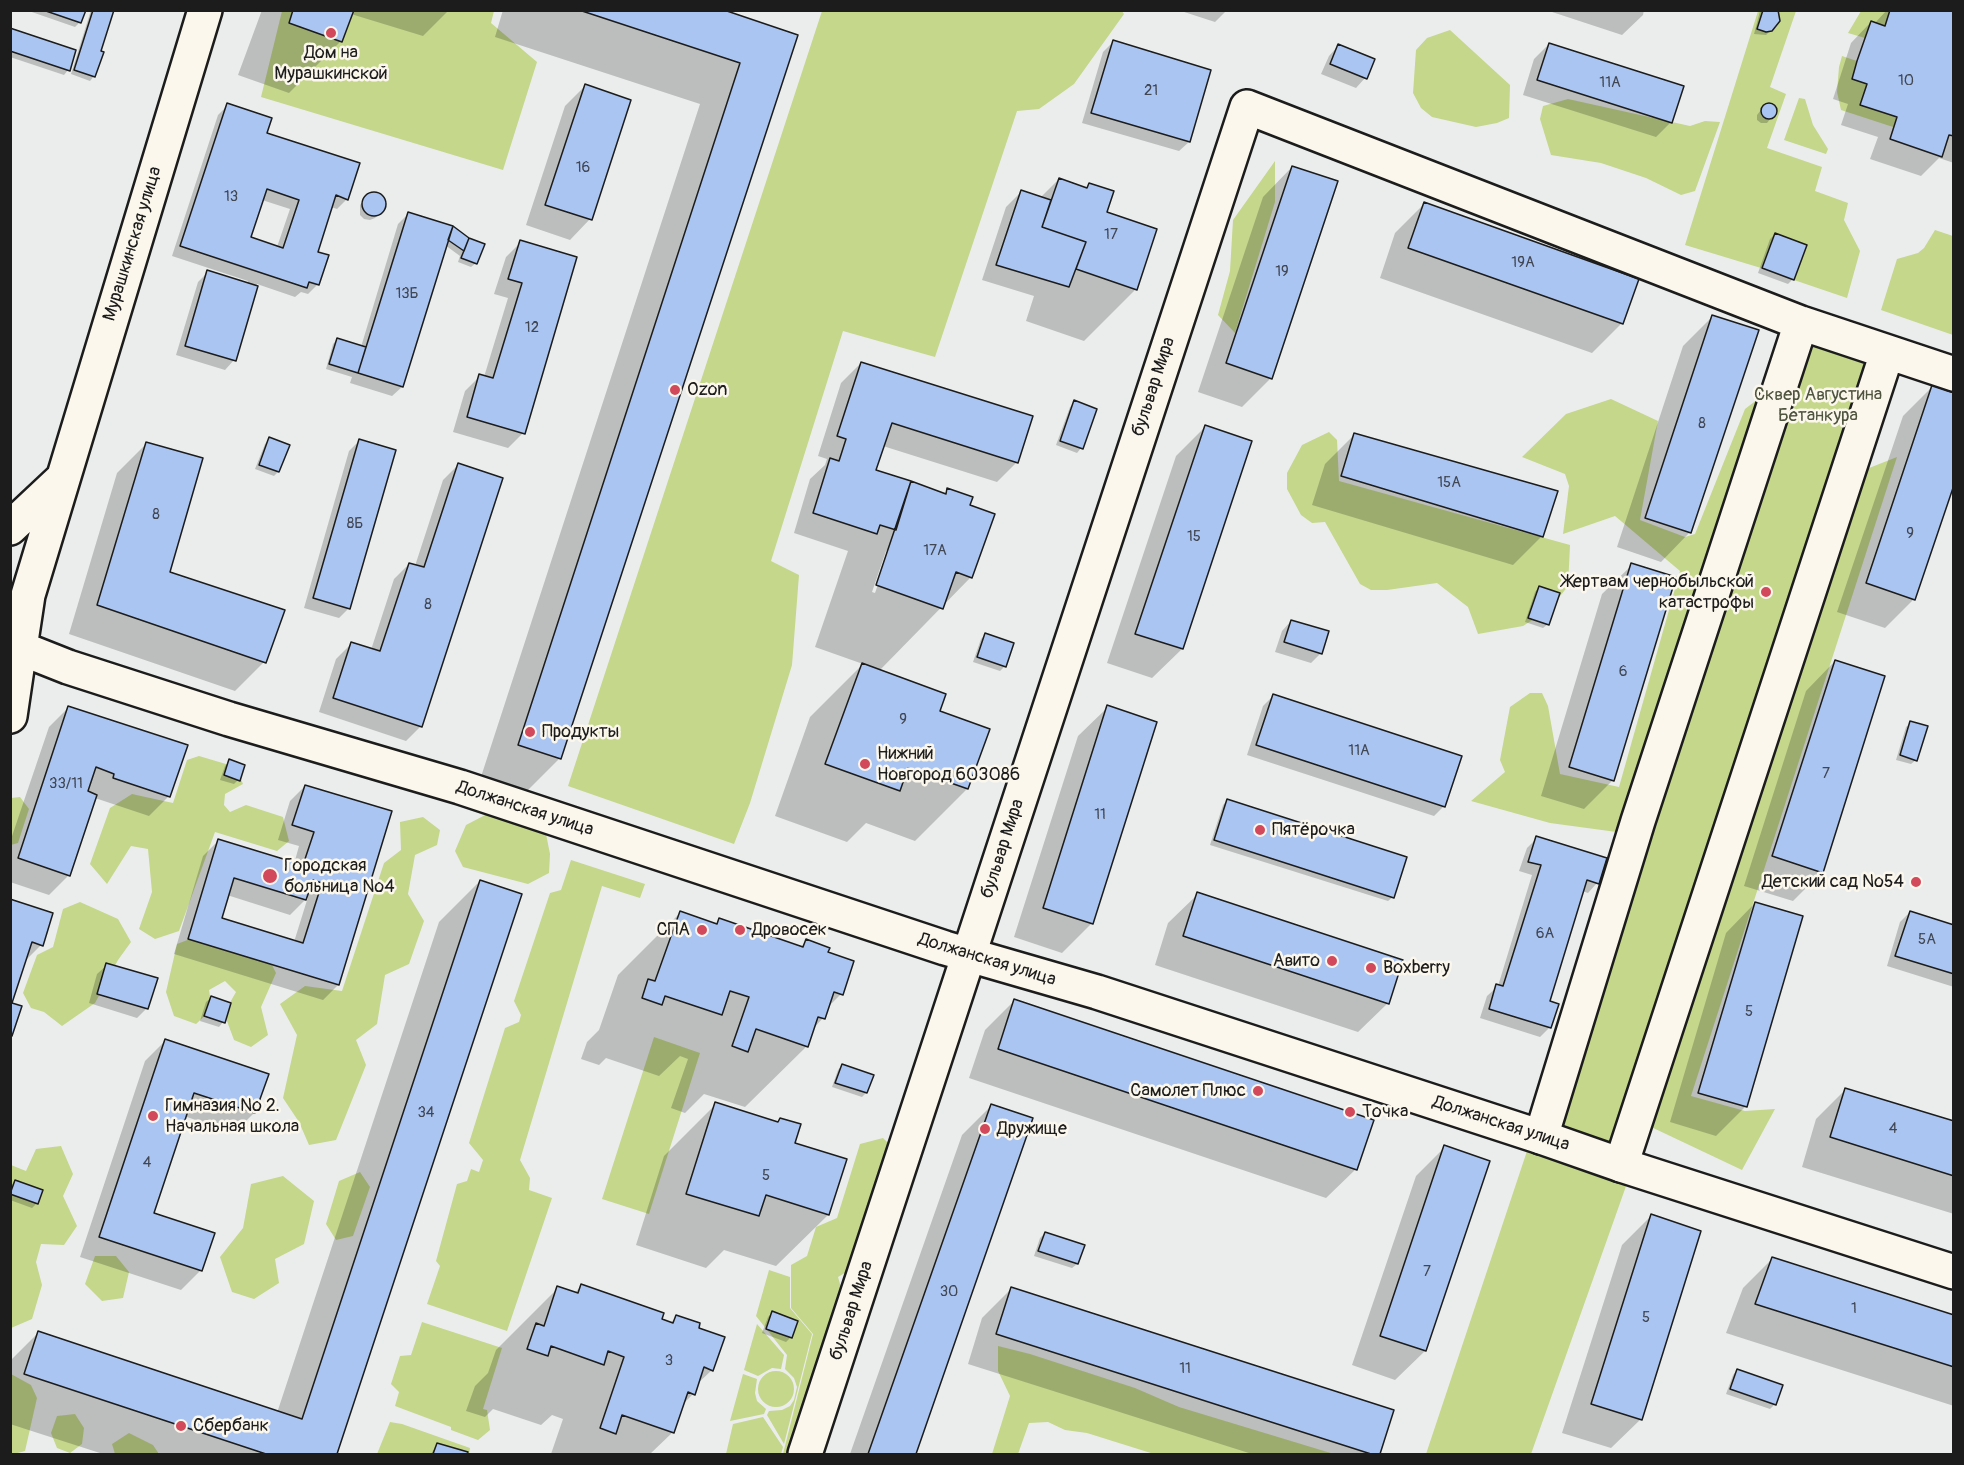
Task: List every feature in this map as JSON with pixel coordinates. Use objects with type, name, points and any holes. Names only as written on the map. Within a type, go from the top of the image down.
[{"type":"street","name":"Мурашкинская улица","points":[[10,716],[15,646],[28,595],[205,10]]},
{"type":"street","name":"бульвар Мира","points":[[805,1455],[1247,107],[1801,323]]},
{"type":"street","points":[[1541,1137],[1638,821],[1801,323],[1953,374]]},
{"type":"street","points":[[1621,1166],[1887,353]]},
{"type":"street","name":"Мурашкинская улица","points":[[10,528],[19,522],[63,477]]},
{"type":"street","name":"Должанская улица","points":[[15,646],[68,667],[229,719],[460,787],[970,956],[1097,992],[1541,1137],[1621,1166],[1953,1272]]},
{"type":"green space","points":[[1121,10],[1124,14],[1074,84],[1039,109],[1017,111],[935,357],[843,331],[771,561],[799,575],[792,665],[750,803],[734,844],[568,786],[822,11]]},
{"type":"green space","points":[[282,11],[494,11],[491,23],[537,62],[503,170],[261,97]]},
{"type":"green space","points":[[1758,11],[1763,11],[1757,29],[1766,32],[1772,31],[1780,21],[1778,11],[1796,11],[1770,87],[1786,94],[1767,148],[1822,167],[1815,191],[1848,203],[1844,220],[1860,251],[1847,298],[1794,280],[1806,245],[1775,233],[1761,268],[1685,245]]},
{"type":"green space","points":[[1861,11],[1890,11],[1885,26],[1871,21],[1865,38],[1848,33]]},
{"type":"green space","points":[[1450,30],[1510,85],[1509,118],[1476,127],[1432,117],[1421,108],[1413,93],[1416,50],[1427,38]]},
{"type":"green space","points":[[1842,56],[1857,61],[1852,79],[1867,84],[1861,105],[1897,117],[1893,127],[1841,110],[1837,92]]},
{"type":"green space","points":[[1799,98],[1805,99],[1813,125],[1828,149],[1826,154],[1784,140]]},
{"type":"green space","points":[[1568,99],[1690,126],[1705,121],[1720,122],[1695,191],[1681,195],[1646,178],[1601,163],[1551,155],[1540,119],[1543,106]]},
{"type":"green space","points":[[1275,161],[1275,202],[1235,333],[1218,315],[1230,271],[1233,220]]},
{"type":"green space","points":[[1935,230],[1953,236],[1953,335],[1881,310],[1897,259],[1918,253],[1924,248]]},
{"type":"green space","name":"Сквер Августина Бетанкура","points":[[1781,325],[1894,361],[1859,472],[1897,457],[1691,1096],[1745,1111],[1775,1109],[1742,1170],[1649,1126],[1640,1127],[1625,1189],[1531,1454],[1426,1454],[1529,1145],[1624,833],[1550,823],[1471,801],[1505,772],[1500,760],[1510,707],[1530,693],[1542,693],[1548,706],[1560,774],[1619,787],[1680,571],[1615,516],[1563,534],[1569,486],[1565,474],[1522,457],[1566,414],[1611,399],[1658,421],[1640,520],[1685,537],[1695,534],[1745,409],[1758,399]]},
{"type":"green space","points":[[1329,432],[1337,440],[1339,481],[1570,545],[1568,586],[1550,609],[1523,626],[1478,634],[1468,607],[1437,583],[1387,590],[1371,590],[1360,584],[1325,522],[1312,523],[1301,515],[1287,489],[1287,473],[1302,445]]},
{"type":"green space","points":[[199,756],[236,767],[243,784],[225,794],[224,805],[230,812],[246,805],[283,817],[289,841],[277,851],[215,832],[179,931],[155,939],[139,929],[152,892],[148,849],[131,846],[107,884],[90,864],[110,808],[132,794],[173,803],[187,760]]},
{"type":"green space","points":[[20,797],[29,809],[18,843],[11,845],[11,798]]},
{"type":"green space","points":[[489,813],[546,834],[550,854],[549,873],[528,884],[463,867],[455,851],[466,825]]},
{"type":"green space","points":[[423,817],[440,830],[437,845],[415,855],[408,894],[424,921],[409,964],[385,975],[377,1024],[356,1040],[366,1065],[336,1140],[309,1145],[299,1122],[283,1098],[297,1035],[280,1004],[305,986],[342,991],[384,863],[401,850],[400,822]]},
{"type":"green space","points":[[571,860],[645,884],[640,898],[602,886],[520,1160],[530,1178],[529,1190],[552,1198],[507,1331],[427,1304],[440,1266],[436,1261],[457,1184],[467,1181],[471,1169],[479,1172],[483,1160],[469,1143],[505,1028],[519,1022],[521,1015],[514,1001],[550,893],[561,890]]},
{"type":"green space","points":[[80,902],[118,919],[131,942],[118,960],[95,1003],[62,1026],[44,1012],[31,1008],[23,993],[37,955],[53,947],[63,909]]},
{"type":"green space","points":[[203,934],[268,957],[276,973],[261,1007],[268,1035],[251,1047],[234,1040],[224,1013],[236,992],[225,981],[209,990],[212,1009],[196,1024],[174,1016],[166,992],[177,944]]},
{"type":"green space","points":[[654,1037],[700,1053],[649,1214],[602,1199]]},
{"type":"green space","points":[[883,1138],[899,1154],[853,1268],[838,1277],[844,1298],[793,1454],[783,1454],[813,1334],[791,1308],[791,1265],[807,1256],[816,1227],[837,1218],[860,1144]]},
{"type":"green space","points":[[61,1146],[73,1174],[63,1196],[77,1226],[64,1245],[41,1244],[36,1262],[42,1285],[32,1319],[11,1328],[11,1165],[26,1171],[36,1149]]},
{"type":"green space","points":[[360,1172],[370,1187],[353,1236],[336,1240],[326,1224],[339,1181]]},
{"type":"green space","points":[[283,1176],[314,1201],[304,1244],[275,1259],[279,1283],[254,1299],[232,1292],[220,1257],[243,1228],[251,1184]]},
{"type":"green space","points":[[95,1256],[116,1256],[129,1272],[123,1298],[102,1301],[85,1284]]},
{"type":"green space","points":[[769,1270],[790,1277],[790,1308],[812,1334],[784,1444],[767,1415],[769,1411],[782,1410],[790,1406],[797,1387],[794,1378],[785,1369],[787,1355],[756,1316]]},
{"type":"green space","points":[[422,1322],[502,1348],[483,1409],[487,1410],[490,1430],[478,1440],[395,1406],[399,1392],[391,1384],[400,1356],[411,1355]]},
{"type":"green space","points":[[757,1324],[784,1355],[781,1369],[772,1368],[758,1376],[744,1370]]},
{"type":"green space","points":[[998,1346],[1135,1388],[1179,1407],[1334,1454],[1154,1454],[1087,1433],[1065,1430],[1048,1422],[1029,1423],[1018,1454],[992,1454],[1010,1396],[998,1371]]},
{"type":"green space","points":[[776,1371],[789,1376],[794,1389],[789,1402],[776,1407],[763,1402],[758,1389],[763,1376]]},
{"type":"green space","points":[[11,1374],[31,1385],[37,1398],[25,1451],[14,1454],[10,1454]]},
{"type":"green space","points":[[743,1374],[757,1379],[755,1393],[757,1401],[766,1409],[764,1414],[730,1421]]},
{"type":"green space","points":[[75,1414],[84,1428],[82,1444],[70,1453],[57,1448],[51,1433],[57,1416]]},
{"type":"green space","points":[[763,1417],[783,1447],[781,1454],[726,1454],[733,1424]]},
{"type":"green space","points":[[390,1422],[402,1424],[470,1448],[469,1454],[377,1454]]},
{"type":"green space","points":[[129,1433],[153,1445],[159,1454],[115,1454],[112,1444]]},
{"type":"building","points":[[43,10],[86,10],[81,23]]},
{"type":"building","points":[[93,10],[114,10],[101,51],[104,52],[95,77],[74,70]]},
{"type":"building","name":"Дом на Мурашкинской","points":[[293,10],[354,10],[342,42],[289,23]]},
{"type":"building","points":[[579,10],[724,10],[798,35],[561,759],[518,745],[740,63]]},
{"type":"building","points":[[1763,10],[1778,10],[1780,21],[1772,31],[1757,29]]},
{"type":"building","points":[[1890,10],[1954,10],[1954,136],[1949,135],[1942,157],[1890,139],[1897,117],[1860,105],[1867,84],[1852,79],[1857,61],[1871,21],[1885,26]]},
{"type":"building","points":[[10,28],[76,50],[70,71],[10,51]]},
{"type":"building","points":[[1113,40],[1211,70],[1190,142],[1091,113]]},
{"type":"building","points":[[1549,43],[1684,86],[1672,123],[1537,80]]},
{"type":"building","points":[[1338,44],[1375,59],[1367,79],[1330,64]]},
{"type":"building","points":[[585,84],[631,100],[592,220],[545,205]]},
{"type":"building","points":[[227,103],[272,118],[267,133],[360,163],[348,200],[336,195],[318,252],[329,255],[319,285],[309,282],[307,288],[180,246]],"holes":[[[267,189],[299,200],[283,248],[251,237]]]},
{"type":"building","points":[[1769,103],[1775,105],[1777,111],[1775,117],[1769,119],[1763,117],[1761,111],[1763,105]]},
{"type":"building","points":[[1292,166],[1338,181],[1272,379],[1226,363]]},
{"type":"building","points":[[1059,178],[1087,188],[1089,183],[1114,191],[1107,212],[1157,229],[1137,290],[1076,269],[1086,242],[1042,227]]},
{"type":"building","points":[[1021,190],[1051,200],[1042,227],[1086,242],[1069,287],[996,265]]},
{"type":"building","points":[[374,192],[379,193],[385,199],[385,209],[379,215],[374,216],[369,215],[363,209],[362,204],[363,199],[369,193]]},
{"type":"building","points":[[1424,202],[1639,279],[1623,324],[1408,248]]},
{"type":"building","points":[[408,212],[453,226],[403,387],[358,373]]},
{"type":"building","points":[[453,226],[469,238],[464,251],[448,240]]},
{"type":"building","points":[[1775,233],[1807,245],[1794,280],[1762,268]]},
{"type":"building","points":[[469,238],[485,244],[477,264],[461,258]]},
{"type":"building","points":[[520,240],[577,257],[525,434],[467,417],[479,374],[493,378],[522,283],[508,279]]},
{"type":"building","points":[[207,270],[258,286],[236,361],[185,346]]},
{"type":"building","points":[[1712,315],[1759,330],[1691,533],[1645,518]]},
{"type":"building","points":[[337,338],[366,347],[358,373],[329,364]]},
{"type":"building","points":[[861,362],[1033,416],[1018,463],[892,423],[876,470],[911,481],[896,530],[880,525],[877,534],[813,513],[830,458],[839,461],[846,439],[837,436]]},
{"type":"building","points":[[1932,385],[1954,393],[1954,485],[1915,600],[1866,583]]},
{"type":"building","points":[[1074,400],[1097,409],[1083,449],[1060,441]]},
{"type":"building","points":[[1205,425],[1252,441],[1183,649],[1135,634]]},
{"type":"building","points":[[1354,433],[1558,491],[1543,537],[1341,476]]},
{"type":"building","points":[[269,437],[290,445],[279,472],[259,465]]},
{"type":"building","points":[[359,439],[396,450],[350,609],[313,598]]},
{"type":"building","points":[[146,442],[203,458],[170,572],[285,610],[266,663],[97,605]]},
{"type":"building","points":[[458,463],[503,478],[422,727],[333,698],[351,642],[380,651],[409,563],[424,567]]},
{"type":"building","points":[[911,481],[946,494],[947,488],[973,497],[970,505],[995,514],[972,578],[956,572],[943,609],[876,585]]},
{"type":"building","points":[[1631,563],[1676,577],[1614,781],[1569,767]]},
{"type":"building","points":[[1539,586],[1560,593],[1549,625],[1528,618]]},
{"type":"building","points":[[1291,620],[1329,631],[1322,654],[1284,642]]},
{"type":"building","points":[[985,633],[1014,643],[1006,667],[977,657]]},
{"type":"building","points":[[1835,660],[1885,676],[1823,873],[1772,856]]},
{"type":"building","points":[[862,663],[946,694],[940,711],[990,729],[968,789],[908,768],[900,791],[825,764]]},
{"type":"building","points":[[1273,694],[1462,756],[1445,807],[1256,745]]},
{"type":"building","points":[[1107,705],[1157,722],[1093,924],[1043,908]]},
{"type":"building","points":[[68,706],[188,745],[170,797],[113,778],[114,774],[96,767],[88,791],[97,795],[70,876],[18,858]]},
{"type":"building","points":[[1910,721],[1928,726],[1917,761],[1900,755]]},
{"type":"building","points":[[229,759],[245,765],[240,781],[224,775]]},
{"type":"building","points":[[305,785],[392,811],[339,985],[188,939],[218,839],[303,865],[314,832],[292,825]],"holes":[[[234,878],[306,900],[313,880],[322,883],[303,943],[222,918]]]},
{"type":"building","points":[[1227,799],[1407,857],[1394,898],[1214,840]]},
{"type":"building","points":[[1536,836],[1607,858],[1599,884],[1587,880],[1550,1001],[1559,1004],[1551,1028],[1489,1009],[1496,984],[1503,986],[1541,865],[1528,862]]},
{"type":"building","points":[[480,880],[522,894],[337,1454],[266,1454],[24,1374],[38,1331],[302,1419]]},
{"type":"building","points":[[1197,892],[1403,960],[1389,1004],[1183,936]]},
{"type":"building","points":[[10,899],[53,913],[43,946],[32,942],[12,1003],[22,1006],[12,1036],[10,1036]]},
{"type":"building","points":[[1755,902],[1803,916],[1747,1107],[1698,1093]]},
{"type":"building","points":[[680,911],[717,924],[719,918],[803,947],[806,939],[830,948],[828,952],[854,961],[843,995],[834,992],[825,1019],[818,1017],[808,1047],[756,1029],[748,1052],[732,1046],[749,997],[730,991],[722,1015],[665,996],[662,1005],[642,998],[648,979],[655,981]]},
{"type":"building","points":[[1910,911],[1954,925],[1954,974],[1895,956]]},
{"type":"building","points":[[106,963],[158,978],[148,1009],[97,994]]},
{"type":"building","points":[[211,996],[231,1003],[225,1023],[204,1016]]},
{"type":"building","points":[[1014,999],[1374,1120],[1357,1170],[998,1049]]},
{"type":"building","points":[[165,1039],[269,1074],[255,1113],[194,1093],[154,1213],[215,1233],[202,1271],[99,1237]]},
{"type":"building","points":[[842,1064],[874,1075],[867,1093],[835,1083]]},
{"type":"building","points":[[1845,1088],[1954,1121],[1954,1176],[1830,1137]]},
{"type":"building","points":[[715,1102],[778,1122],[780,1118],[801,1124],[795,1143],[847,1159],[829,1215],[766,1195],[759,1216],[686,1194]]},
{"type":"building","points":[[991,1104],[1033,1118],[916,1454],[868,1454]]},
{"type":"building","points":[[1444,1145],[1490,1161],[1426,1351],[1380,1336]]},
{"type":"building","points":[[15,1180],[43,1190],[38,1204],[10,1194]]},
{"type":"building","points":[[1651,1214],[1701,1231],[1642,1420],[1591,1404]]},
{"type":"building","points":[[1045,1232],[1085,1245],[1078,1264],[1038,1251]]},
{"type":"building","points":[[1772,1257],[1954,1315],[1954,1367],[1755,1304]]},
{"type":"building","points":[[581,1284],[664,1313],[662,1319],[673,1323],[676,1315],[700,1323],[699,1328],[725,1337],[713,1371],[704,1367],[695,1395],[688,1392],[674,1433],[622,1415],[616,1434],[600,1428],[624,1357],[608,1351],[604,1365],[551,1346],[548,1356],[527,1349],[536,1323],[544,1326],[557,1286],[578,1293]]},
{"type":"building","points":[[1011,1287],[1394,1410],[1380,1454],[1371,1454],[996,1334]]},
{"type":"building","points":[[772,1311],[798,1321],[792,1338],[766,1329]]},
{"type":"building","points":[[1737,1369],[1783,1385],[1776,1405],[1730,1389]]},
{"type":"building","points":[[437,1443],[468,1452],[467,1454],[433,1454]]},
{"type":"place","name":"Дом на Мурашкинской","points":[[331,33]]},
{"type":"place","name":"Ozon","points":[[675,390]]},
{"type":"place","name":"Жертвам чернобыльской катастрофы","points":[[1766,592]]},
{"type":"place","name":"Продукты","points":[[530,732]]},
{"type":"place","name":"Нижний Новгород 603086","points":[[865,764]]},
{"type":"place","name":"Пятёрочка","points":[[1260,830]]},
{"type":"place","name":"Городская больница №4","points":[[270,876]]},
{"type":"place","name":"Детский сад №54","points":[[1916,882]]},
{"type":"place","name":"СПА","points":[[702,930]]},
{"type":"place","name":"Дровосек","points":[[740,930]]},
{"type":"place","name":"Авито","points":[[1332,961]]},
{"type":"place","name":"Boxberry","points":[[1371,968]]},
{"type":"place","name":"Самолет Плюс","points":[[1258,1091]]},
{"type":"place","name":"Точка","points":[[1350,1112]]},
{"type":"place","name":"Гимназия № 2. Начальная школа","points":[[153,1116]]},
{"type":"place","name":"Дружище","points":[[985,1129]]},
{"type":"place","name":"Сбербанк","points":[[181,1426]]}]
